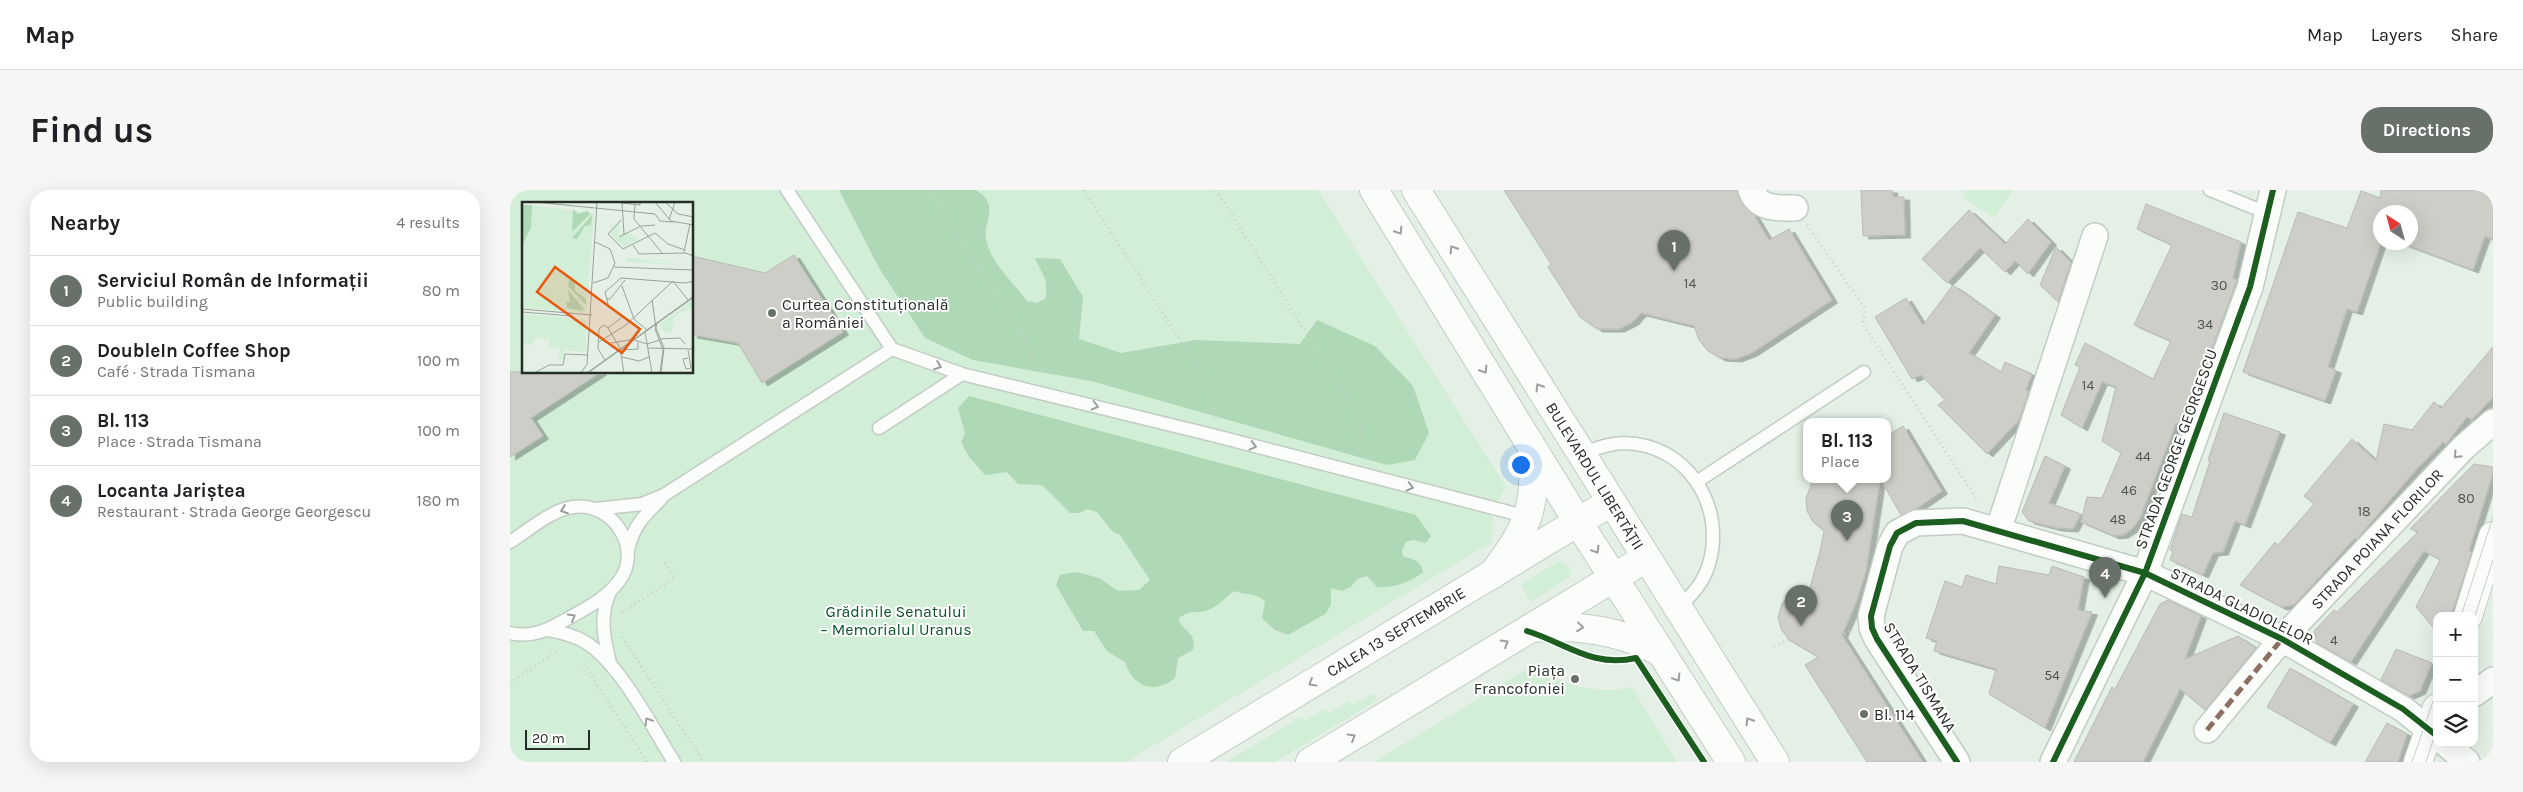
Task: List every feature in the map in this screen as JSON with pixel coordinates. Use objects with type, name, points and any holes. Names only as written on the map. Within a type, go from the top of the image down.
[{"type":"main road","points":[[1374,190],[1578,522],[1731,762]]},
{"type":"main road","name":"BULEVARDUL LIBERTĂȚII","points":[[1416,190],[1775,762]]},
{"type":"main road","points":[[1492,575],[1516,540],[1528,517],[1534,487],[1532,447]]},
{"type":"main road","name":"CALEA 13 SEPTEMBRIE","points":[[1182,762],[1611,502]]},
{"type":"main road","points":[[2469,612],[2493,536]]},
{"type":"main road","points":[[1310,762],[1646,558]]},
{"type":"main road","points":[[1531,628],[1573,626],[1597,629],[1629,637],[1661,652]]},
{"type":"main road","points":[[2418,762],[2433,735]]},
{"type":"street","points":[[1751,190],[1759,202],[1769,208],[1796,208]]},
{"type":"street","name":"STRADA GEORGE GEORGESCU","points":[[2053,762],[2145,573],[2250,287],[2270,202]]},
{"type":"street","points":[[1998,531],[2095,236]]},
{"type":"street","name":"STRADA POIANA FLORILOR","points":[[2207,730],[2282,639],[2464,447],[2493,422]]},
{"type":"street","name":"STRADA TISMANA","points":[[1956,762],[1877,639],[1872,628],[1871,616],[1890,546],[1893,538],[1902,529],[1916,523],[1954,520],[1998,531]]},
{"type":"street","name":"STRADA GLADIOLELOR","points":[[1998,531],[2145,573],[2282,639],[2433,726]]},
{"type":"street","points":[[2478,691],[2493,680]]},
{"type":"street","name":"STRADA GLADIOLELOR","points":[[2454,747],[2467,762]]},
{"type":"lane","points":[[786,190],[892,349],[962,374],[1212,435],[1528,517]]},
{"type":"lane","points":[[2210,190],[2270,202]]},
{"type":"lane","points":[[510,542],[557,512],[573,507],[596,509],[642,504],[664,495],[892,349]]},
{"type":"lane","points":[[1698,481],[1864,372]]},
{"type":"lane","points":[[879,428],[962,374]]},
{"type":"lane","points":[[1580,454],[1610,444],[1648,446],[1682,464],[1698,481],[1707,498],[1713,516],[1714,540],[1709,566],[1703,580],[1692,595],[1678,607]]},
{"type":"lane","points":[[628,550],[633,532],[639,520],[664,495]]},
{"type":"lane","points":[[596,509],[607,515],[618,527],[625,539],[628,550],[628,562],[624,572],[611,590],[605,604],[603,632],[610,662]]},
{"type":"lane","points":[[510,633],[525,636],[548,630],[611,590]]},
{"type":"lane","points":[[548,630],[574,636],[586,642],[610,662],[674,762]]},
{"type":"path","points":[[929,190],[1023,336],[1031,353],[1034,372],[1031,390]]},
{"type":"path","points":[[1084,190],[1206,382],[1215,407],[1212,435]]},
{"type":"path","points":[[1216,190],[1357,415],[1361,430],[1360,444],[1352,472]]},
{"type":"path","points":[[1796,208],[1866,310],[1862,323],[1998,531]]},
{"type":"path","points":[[621,613],[627,607],[675,578],[666,563]]},
{"type":"path","points":[[621,635],[704,762]]},
{"type":"path","points":[[1774,646],[1789,640]]},
{"type":"path","points":[[510,683],[553,652],[561,649]]},
{"type":"path","points":[[582,661],[647,762]]},
{"type":"green space","name":"Grădinile Senatului – Memorialul Uranus","points":[[510,190],[1318,190],[1506,487],[1493,508],[1492,542],[1126,762],[510,762]]},
{"type":"green space","points":[[839,190],[976,190],[988,202],[989,213],[986,239],[992,256],[1027,301],[1037,303],[1046,298],[1046,281],[1035,258],[1060,259],[1083,297],[1079,339],[1121,353],[1196,340],[1300,344],[1317,320],[1375,346],[1413,386],[1429,433],[1415,460],[1387,465],[1091,381],[973,360],[925,338],[879,268]]},
{"type":"green space","points":[[1966,190],[2013,190],[1994,218],[1963,197]]},
{"type":"green space","points":[[969,396],[1416,515],[1431,536],[1426,543],[1413,540],[1406,542],[1402,550],[1403,556],[1418,563],[1423,572],[1407,582],[1395,586],[1377,587],[1367,576],[1357,579],[1351,587],[1342,591],[1331,588],[1331,605],[1325,614],[1288,635],[1275,630],[1262,618],[1265,601],[1262,598],[1234,591],[1209,610],[1190,613],[1179,618],[1180,624],[1193,638],[1193,650],[1178,658],[1175,678],[1159,686],[1145,686],[1133,677],[1125,662],[1107,651],[1094,631],[1083,631],[1056,585],[1060,575],[1077,572],[1099,578],[1118,591],[1139,590],[1150,580],[1120,535],[1112,531],[1097,512],[1087,509],[1080,513],[1070,513],[1042,485],[1018,484],[1007,472],[985,475],[969,457],[961,442],[965,433],[958,408]]},
{"type":"green space","points":[[1559,561],[1569,566],[1570,577],[1531,602],[1521,585]]},
{"type":"green space","points":[[1532,666],[1580,687],[1605,690],[1632,687],[1677,762],[1374,762]]},
{"type":"green space","points":[[1374,693],[1378,700],[1275,762],[1226,762],[1302,716],[1305,721],[1326,708],[1329,713],[1349,701],[1352,705]]},
{"type":"building","points":[[1504,190],[1737,190],[1742,203],[1754,215],[1769,240],[1789,229],[1832,300],[1752,353],[1736,359],[1720,358],[1708,351],[1699,340],[1694,326],[1641,313],[1633,322],[1619,329],[1597,329],[1580,317],[1548,267],[1551,264]]},
{"type":"building","points":[[1861,190],[1892,190],[1893,197],[1904,197],[1905,235],[1863,236]]},
{"type":"building","points":[[2381,190],[2481,190],[2493,196],[2493,240],[2485,236],[2473,270],[2418,249],[2418,205],[2373,205],[2373,250],[2378,250],[2357,312],[2347,309],[2328,367],[2336,370],[2325,401],[2243,372],[2298,212],[2347,228],[2361,191],[2380,198]]},
{"type":"building","points":[[2146,204],[2241,242],[2233,278],[2237,280],[2236,283],[2205,367],[2202,366],[2179,424],[2176,423],[2140,518],[2132,529],[2123,535],[2114,536],[2081,522],[2087,497],[2102,498],[2121,453],[2102,441],[2116,387],[2102,382],[2082,428],[2061,415],[2080,367],[2075,365],[2085,343],[2153,379],[2171,341],[2134,325],[2172,245],[2137,229]]},
{"type":"building","points":[[1969,210],[2005,244],[2028,219],[2051,242],[2028,274],[2015,261],[2005,272],[1980,248],[1947,283],[1922,259]]},
{"type":"building","points":[[2056,247],[2071,262],[2058,302],[2040,285]]},
{"type":"building","points":[[794,255],[843,332],[762,383],[738,343],[694,335],[694,256],[765,273]]},
{"type":"building","points":[[1953,285],[1995,315],[1969,353],[2001,372],[2005,362],[2032,374],[2026,390],[2029,391],[2019,420],[1987,454],[1938,405],[1945,400],[1921,375],[1912,379],[1875,317],[1906,298],[1923,325]]},
{"type":"building","points":[[2493,347],[2493,397],[2472,420],[2467,417],[2446,444],[2443,442],[2415,471],[2356,540],[2355,538],[2294,605],[2281,607],[2240,585],[2275,542],[2278,545],[2314,504],[2304,496],[2352,439],[2376,461],[2384,424],[2412,430],[2434,402],[2441,408]]},
{"type":"building","points":[[510,372],[522,372],[522,374],[598,374],[531,418],[543,436],[510,457]]},
{"type":"building","points":[[2224,413],[2280,432],[2245,525],[2235,521],[2223,552],[2213,553],[2203,575],[2170,560],[2173,551],[2170,550],[2182,514],[2192,517]]},
{"type":"building","points":[[1903,426],[1942,491],[1916,509],[1901,515],[1883,483],[1891,483],[1891,434]]},
{"type":"building","points":[[2045,456],[2065,466],[2049,503],[2081,514],[2073,529],[2057,528],[2029,521],[2022,512]]},
{"type":"building","points":[[2474,464],[2493,467],[2493,473],[2469,551],[2472,552],[2452,612],[2433,612],[2433,627],[2416,607],[2440,560],[2424,551],[2351,662],[2317,643],[2314,631],[2334,610],[2337,612],[2418,532],[2410,529]]},
{"type":"building","points":[[1812,483],[1880,483],[1866,571],[1856,603],[1842,635],[1923,762],[1867,762],[1805,665],[1818,657],[1789,640],[1781,629],[1778,617],[1782,604],[1788,596],[1797,590],[1810,588],[1824,531],[1813,522],[1807,511],[1806,498]]},
{"type":"building","points":[[1999,566],[2049,575],[2052,566],[2084,577],[2078,610],[2092,612],[2045,728],[1989,694],[1996,669],[1934,651],[1937,641],[1926,638],[1945,581],[1962,587],[1966,575],[1996,584]]},
{"type":"building","points":[[2168,600],[2201,616],[2185,659],[2238,636],[2256,648],[2205,710],[2180,689],[2143,762],[2074,762],[2112,687],[2115,689],[2160,604]]},
{"type":"building","points":[[2396,649],[2432,663],[2420,691],[2409,696],[2381,680]]},
{"type":"building","points":[[2290,668],[2353,704],[2330,743],[2267,707]]},
{"type":"building","points":[[2387,723],[2407,734],[2398,762],[2365,762]]},
{"type":"tram line","points":[[2462,612],[2493,517]]},
{"type":"tram line","points":[[2476,612],[2493,560]]},
{"type":"tram line","points":[[2412,762],[2433,702]]},
{"type":"tram line","points":[[2426,762],[2433,740]]},
{"type":"marked path","points":[[2207,730],[2282,639]]},
{"type":"cycle path","points":[[2053,762],[2145,573],[2250,287],[2273,190]]},
{"type":"cycle path","points":[[1957,762],[1877,639],[1872,628],[1871,616],[1890,546],[1897,533],[1916,523],[1963,521],[2145,573],[2282,639],[2403,709],[2433,733]]},
{"type":"cycle path","points":[[1527,631],[1592,657],[1606,660],[1636,658],[1704,762]]},
{"type":"place","name":"Serviciul Român de Informații","points":[[1674,271]]},
{"type":"place","name":"Curtea Constituțională a României","points":[[772,313]]},
{"type":"place","name":"Bl. 113","points":[[1847,541]]},
{"type":"place","name":"Locanta Jariștea","points":[[2105,598]]},
{"type":"place","name":"DoubleIn Coffee Shop","points":[[1801,626]]},
{"type":"place","name":"Piața Francofoniei","points":[[1575,679]]},
{"type":"place","name":"Bl. 114","points":[[1864,714]]}]
